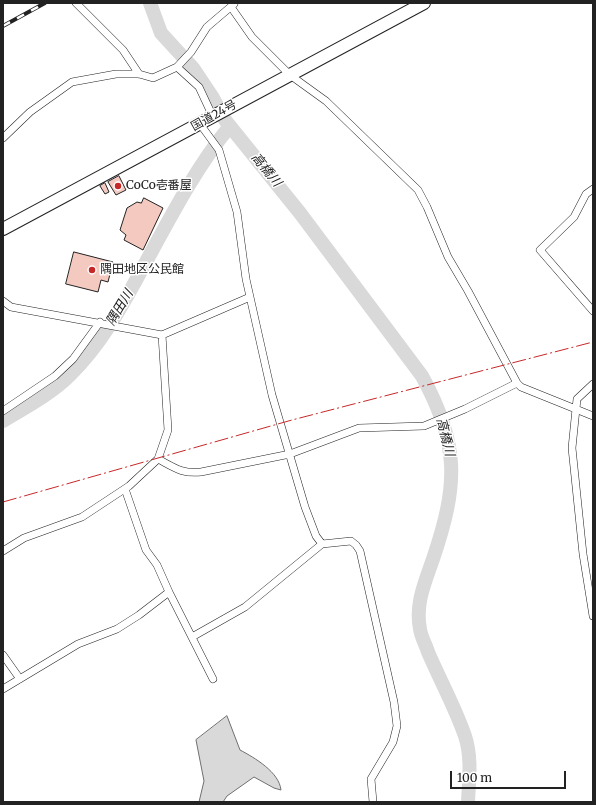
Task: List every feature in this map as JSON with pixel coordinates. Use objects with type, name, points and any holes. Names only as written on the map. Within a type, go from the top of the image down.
[{"type":"highway","name":"国道24号","points":[[3,229],[424,3]]},
{"type":"street","points":[[76,3],[123,50],[139,74]]},
{"type":"street","points":[[3,138],[30,112],[72,82],[116,74],[139,74],[153,78],[177,67],[191,52],[207,27],[233,5],[252,36],[290,75],[326,101],[418,190],[427,207],[448,257],[521,387],[593,416]]},
{"type":"street","points":[[177,67],[199,87],[213,117]]},
{"type":"street","points":[[200,124],[220,150],[237,212],[250,297],[272,395],[305,507],[316,536],[322,544]]},
{"type":"street","points":[[593,189],[586,194],[574,217],[540,250],[593,311]]},
{"type":"street","points":[[3,301],[12,306],[102,322],[118,327],[162,335],[250,297]]},
{"type":"street","points":[[3,411],[55,376],[73,360],[102,322]]},
{"type":"street","points":[[3,551],[24,538],[82,517],[125,489],[158,459],[168,430],[162,335]]},
{"type":"street","points":[[158,459],[179,471],[188,473],[201,472],[290,454],[359,428],[424,426],[466,410],[517,382]]},
{"type":"street","points":[[593,384],[577,399],[572,448],[583,554],[593,616]]},
{"type":"street","points":[[125,489],[146,550],[157,565],[213,679]]},
{"type":"street","points":[[192,637],[245,607],[322,544],[351,541],[359,548],[394,702],[397,726],[393,742],[371,779],[373,802]]},
{"type":"street","points":[[3,689],[78,644],[117,629],[139,615],[169,592]]},
{"type":"street","points":[[3,655],[20,679]]},
{"type":"shaded area","points":[[227,716],[240,750],[265,766],[276,777],[281,790],[274,788],[254,777],[227,796],[223,802],[199,802],[204,781],[196,740]]},
{"type":"building","points":[[119,176],[126,190],[116,195],[108,182]]},
{"type":"building","points":[[105,183],[109,192],[105,194],[100,186]]},
{"type":"building","points":[[144,198],[163,208],[143,250],[124,240],[126,235],[120,230],[127,208],[137,202],[141,203]]},
{"type":"building","points":[[74,252],[113,262],[108,282],[101,280],[98,292],[66,284]]},
{"type":"waterway","name":"高橋川","points":[[150,3],[161,33],[193,68],[213,98],[225,120],[300,213],[422,376],[443,423],[449,445],[451,487],[441,533],[422,593],[419,620],[422,638],[465,736],[469,752],[470,769],[468,802]]},
{"type":"waterway","name":"隅田川","points":[[3,421],[38,400],[63,382],[104,335],[196,174],[230,126]]},
{"type":"railway","points":[[3,26],[45,3]]},
{"type":"power","points":[[3,502],[292,420],[593,342]]},
{"type":"place","name":"CoCo壱番屋","points":[[118,186]]},
{"type":"place","name":"隅田地区公民館","points":[[92,270]]}]
